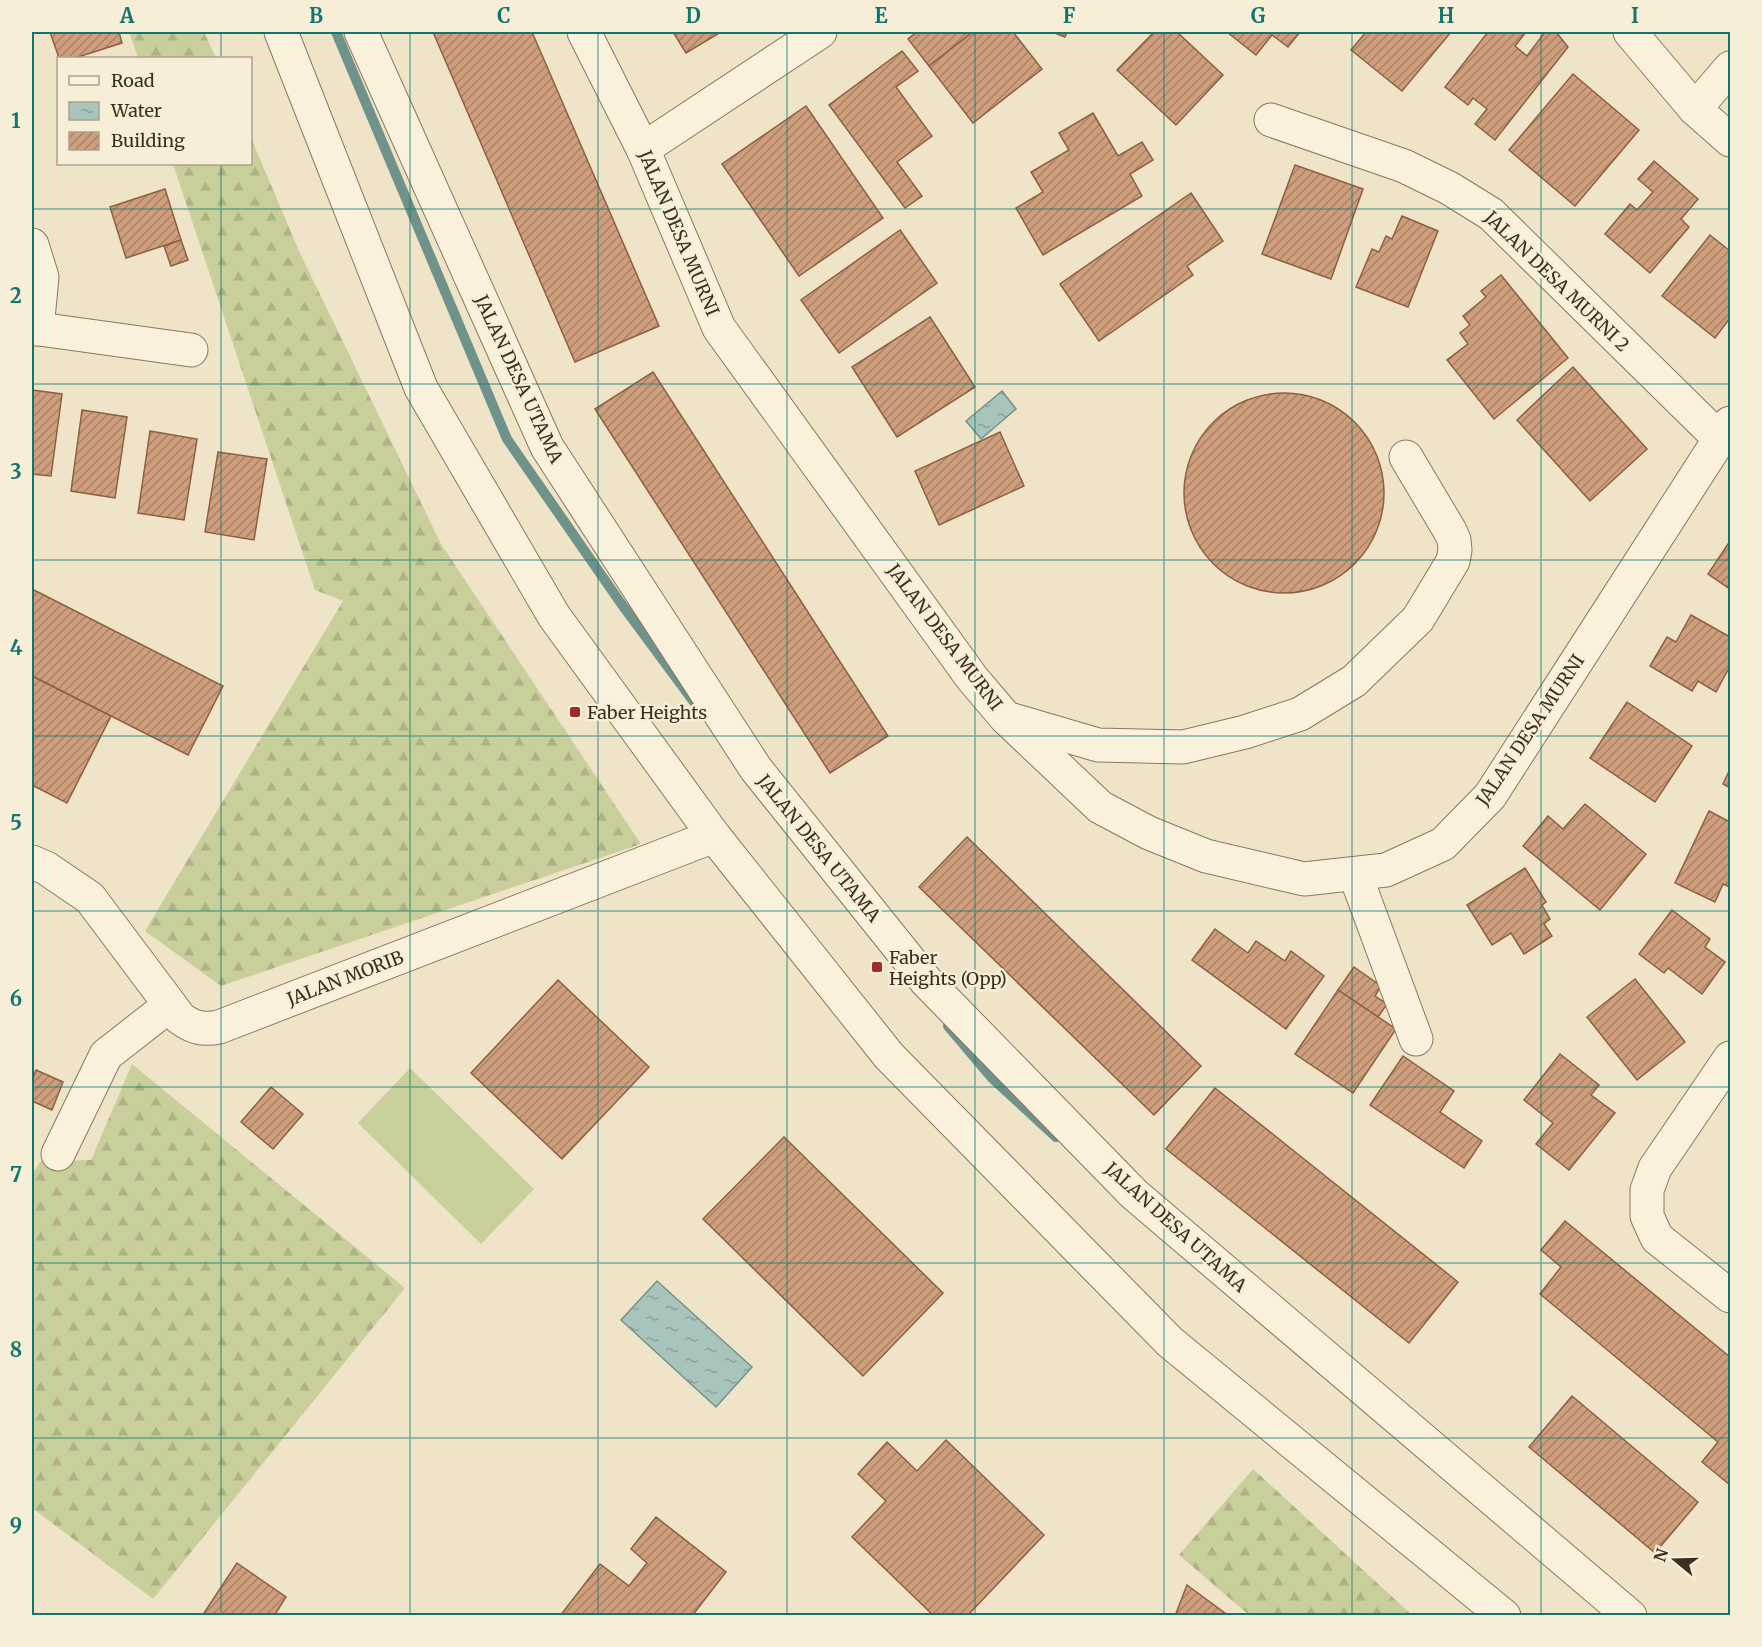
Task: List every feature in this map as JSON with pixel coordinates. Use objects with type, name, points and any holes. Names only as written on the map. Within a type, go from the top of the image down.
[{"type":"street","points":[[280,32],[421,388],[554,616],[714,836],[889,1056],[1170,1342],[1504,1616]]},
{"type":"street","name":"JALAN DESA UTAMA","points":[[361,32],[547,447],[763,779],[926,981],[1134,1194],[1630,1616]]},
{"type":"street","name":"JALAN DESA MURNI","points":[[584,32],[643,149],[719,328],[972,678],[1006,718],[1101,807],[1149,833],[1206,856],[1304,879],[1386,870],[1443,844],[1490,796],[1725,431]]},
{"type":"street","points":[[643,149],[820,32]]},
{"type":"street","points":[[1630,32],[1695,109],[1731,140]]},
{"type":"street","points":[[1695,109],[1731,68]]},
{"type":"street","name":"JALAN DESA MURNI 2","points":[[1271,120],[1404,166],[1449,188],[1491,214],[1725,431]]},
{"type":"street","points":[[32,245],[42,277],[34,328],[191,350]]},
{"type":"street","points":[[1006,718],[1098,745],[1183,747],[1245,732],[1300,714],[1354,681],[1418,620],[1448,570],[1455,550],[1450,531],[1406,457]]},
{"type":"street","name":"JALAN MORIB","points":[[32,862],[46,868],[90,898],[180,1018],[197,1028],[219,1027],[714,836]]},
{"type":"street","points":[[1354,874],[1416,1039]]},
{"type":"street","points":[[58,1154],[106,1055],[170,1005]]},
{"type":"street","points":[[1731,1058],[1655,1168],[1647,1190],[1647,1216],[1657,1238],[1731,1296]]},
{"type":"green space","points":[[129,32],[204,32],[216,57],[138,57]]},
{"type":"green space","points":[[252,140],[299,251],[441,544],[641,844],[221,986],[145,931],[343,601],[315,590],[173,165],[252,165]]},
{"type":"green space","points":[[132,1064],[405,1288],[153,1599],[32,1508],[32,1174],[41,1161],[91,1160]]},
{"type":"green space","points":[[410,1068],[534,1189],[481,1244],[358,1123]]},
{"type":"green space","points":[[1253,1469],[1412,1615],[1249,1615],[1179,1555]]},
{"type":"water","points":[[1002,391],[1016,409],[981,439],[966,421]]},
{"type":"water","points":[[657,1281],[752,1367],[716,1407],[621,1320]]},
{"type":"building","points":[[50,32],[119,32],[122,43],[78,57],[59,57]]},
{"type":"building","points":[[433,32],[532,32],[659,326],[575,362]]},
{"type":"building","points":[[673,32],[721,32],[686,53]]},
{"type":"building","points":[[917,32],[973,32],[929,66],[908,39]]},
{"type":"building","points":[[973,32],[1013,32],[1042,69],[973,123],[929,66]]},
{"type":"building","points":[[1052,32],[1067,32],[1065,37]]},
{"type":"building","points":[[1154,32],[1177,32],[1223,75],[1176,125],[1117,70]]},
{"type":"building","points":[[1227,32],[1300,32],[1288,47],[1272,35],[1256,55]]},
{"type":"building","points":[[1366,32],[1451,32],[1402,91],[1351,50]]},
{"type":"building","points":[[1488,32],[1526,32],[1515,46],[1527,56],[1545,32],[1556,32],[1568,47],[1495,140],[1475,124],[1487,109],[1473,98],[1468,105],[1445,87]]},
{"type":"building","points":[[902,51],[918,71],[896,87],[932,136],[897,162],[922,196],[905,208],[829,105]]},
{"type":"building","points":[[1573,74],[1639,130],[1575,206],[1509,150]]},
{"type":"building","points":[[806,106],[883,218],[799,276],[722,164]]},
{"type":"building","points":[[1093,113],[1118,156],[1142,142],[1153,160],[1130,174],[1142,196],[1043,255],[1016,208],[1043,192],[1031,172],[1069,150],[1059,133]]},
{"type":"building","points":[[1654,161],[1698,199],[1681,219],[1689,227],[1650,273],[1605,234],[1630,204],[1637,210],[1653,192],[1638,179]]},
{"type":"building","points":[[1295,165],[1363,189],[1331,279],[1262,254]]},
{"type":"building","points":[[165,189],[181,240],[126,258],[110,207]]},
{"type":"building","points":[[1191,193],[1223,241],[1187,266],[1193,275],[1099,341],[1060,284]]},
{"type":"building","points":[[1402,216],[1438,231],[1408,307],[1356,287],[1372,249],[1379,252],[1386,236],[1392,239]]},
{"type":"building","points":[[900,230],[937,283],[839,353],[801,300]]},
{"type":"building","points":[[1710,235],[1730,251],[1730,318],[1715,338],[1662,296]]},
{"type":"building","points":[[181,240],[188,260],[171,266],[164,246]]},
{"type":"building","points":[[1501,275],[1568,358],[1494,419],[1447,360],[1468,344],[1460,333],[1470,325],[1463,316],[1486,297],[1481,291]]},
{"type":"building","points":[[930,317],[975,387],[897,437],[852,367]]},
{"type":"building","points":[[1573,367],[1647,449],[1590,501],[1517,420]]},
{"type":"building","points":[[653,372],[888,736],[830,773],[595,409]]},
{"type":"building","points":[[32,390],[62,394],[51,476],[32,474]]},
{"type":"building","points":[[1284,393],[1313,397],[1331,405],[1355,422],[1372,446],[1380,464],[1384,493],[1380,522],[1372,540],[1355,564],[1331,581],[1313,589],[1284,593],[1255,589],[1237,581],[1213,564],[1196,540],[1188,522],[1184,493],[1188,464],[1196,446],[1213,422],[1237,405],[1255,397]]},
{"type":"building","points":[[82,410],[127,417],[115,498],[71,491]]},
{"type":"building","points":[[150,431],[197,439],[184,520],[138,513]]},
{"type":"building","points":[[1000,432],[1024,486],[939,525],[915,471]]},
{"type":"building","points":[[218,452],[267,459],[254,540],[205,532]]},
{"type":"building","points":[[1730,541],[1730,589],[1708,574]]},
{"type":"building","points":[[32,589],[223,686],[188,755],[32,676]]},
{"type":"building","points":[[1691,615],[1730,637],[1730,666],[1716,692],[1698,681],[1692,691],[1650,666],[1667,637],[1676,642]]},
{"type":"building","points":[[32,676],[111,716],[67,803],[32,785]]},
{"type":"building","points":[[1627,702],[1692,746],[1655,802],[1590,758]]},
{"type":"building","points":[[1730,769],[1730,788],[1723,784]]},
{"type":"building","points":[[1585,804],[1646,854],[1600,910],[1523,846],[1548,816],[1563,829]]},
{"type":"building","points":[[1709,811],[1730,822],[1730,887],[1723,884],[1715,902],[1675,883]]},
{"type":"building","points":[[967,837],[1201,1066],[1154,1115],[919,887]]},
{"type":"building","points":[[1525,868],[1546,902],[1542,905],[1550,919],[1544,924],[1552,936],[1524,954],[1511,933],[1492,945],[1467,905]]},
{"type":"building","points":[[1672,910],[1710,939],[1705,947],[1725,962],[1702,994],[1668,968],[1664,973],[1639,954]]},
{"type":"building","points":[[1215,929],[1248,953],[1256,941],[1285,961],[1291,951],[1324,976],[1286,1029],[1192,960]]},
{"type":"building","points":[[1354,967],[1381,986],[1375,996],[1387,1004],[1378,1017],[1338,990]]},
{"type":"building","points":[[1635,979],[1685,1042],[1637,1080],[1587,1017]]},
{"type":"building","points":[[558,980],[649,1067],[562,1159],[471,1073]]},
{"type":"building","points":[[1338,990],[1396,1029],[1353,1093],[1295,1054]]},
{"type":"building","points":[[1560,1054],[1599,1085],[1591,1095],[1615,1113],[1569,1170],[1536,1144],[1553,1123],[1524,1100]]},
{"type":"building","points":[[1403,1056],[1454,1091],[1440,1112],[1482,1141],[1464,1168],[1370,1105]]},
{"type":"building","points":[[36,1070],[63,1082],[52,1110],[32,1101],[32,1081]]},
{"type":"building","points":[[271,1087],[303,1114],[273,1149],[241,1122]]},
{"type":"building","points":[[1215,1088],[1458,1282],[1409,1343],[1166,1149]]},
{"type":"building","points":[[784,1137],[943,1293],[863,1376],[703,1219]]},
{"type":"building","points":[[1565,1221],[1730,1357],[1730,1485],[1702,1462],[1718,1442],[1540,1294],[1561,1267],[1541,1250]]},
{"type":"building","points":[[1572,1396],[1698,1502],[1655,1553],[1529,1447]]},
{"type":"building","points":[[946,1440],[1044,1535],[967,1616],[934,1616],[852,1537],[886,1501],[858,1474],[887,1442],[917,1471]]},
{"type":"building","points":[[656,1517],[726,1572],[692,1616],[560,1616],[600,1564],[629,1586],[647,1563],[631,1549]]},
{"type":"building","points":[[237,1563],[286,1597],[274,1616],[202,1616]]},
{"type":"building","points":[[1187,1585],[1229,1616],[1175,1616]]},
{"type":"waterway","points":[[336,32],[507,439],[620,602],[694,702]]},
{"type":"waterway","points":[[948,1026],[992,1078],[1056,1137]]},
{"type":"place","name":"Faber Heights","points":[[575,712]]},
{"type":"place","name":"Faber Heights (Opp)","points":[[877,967]]}]
